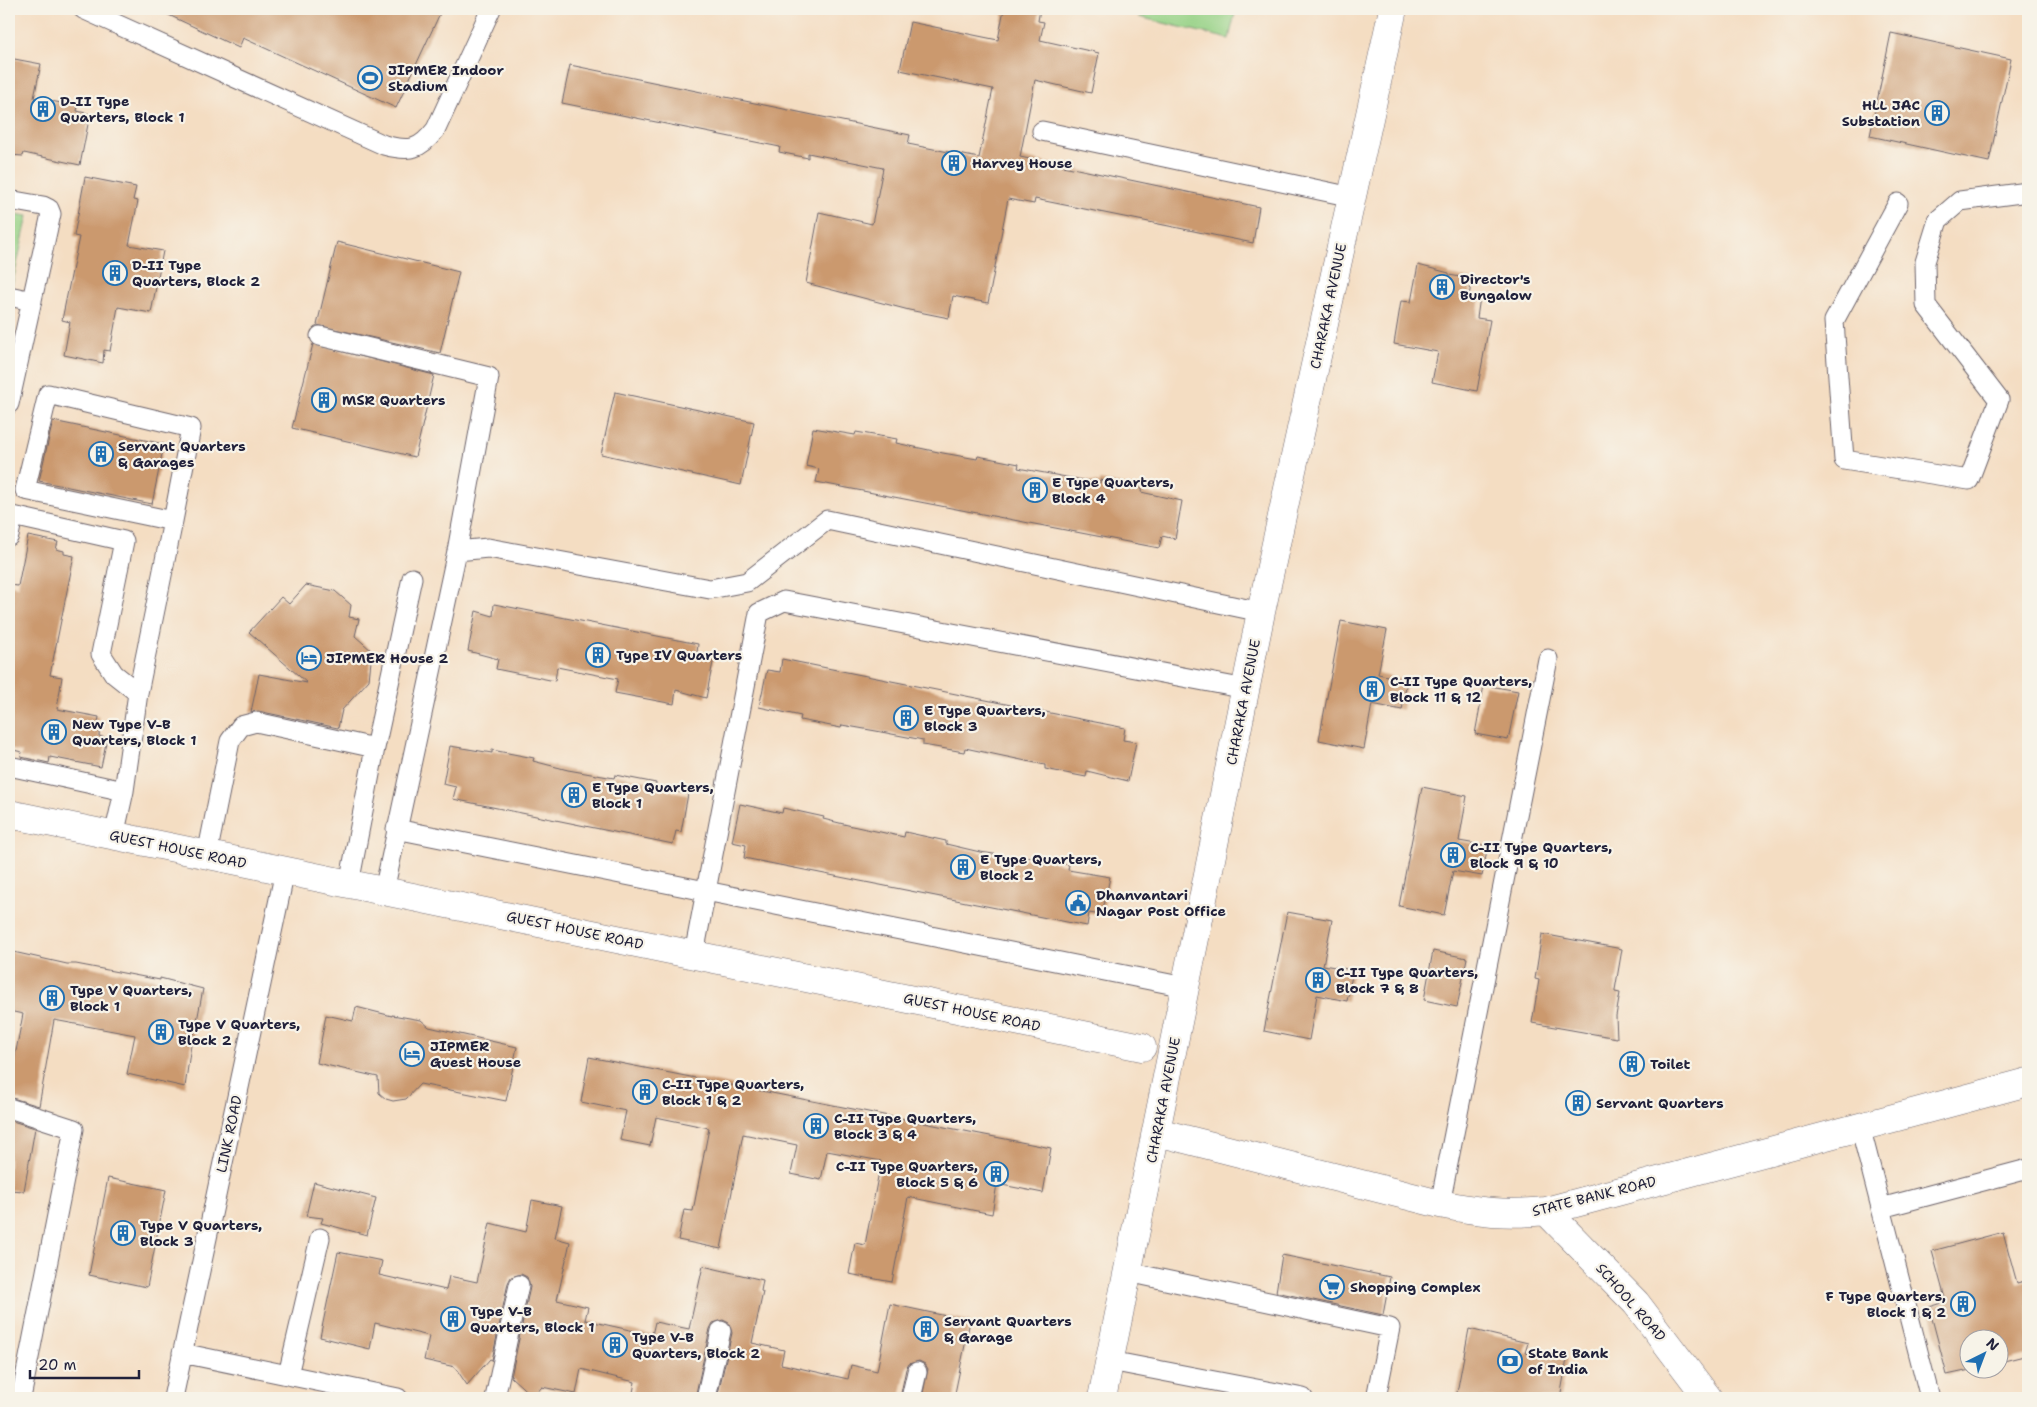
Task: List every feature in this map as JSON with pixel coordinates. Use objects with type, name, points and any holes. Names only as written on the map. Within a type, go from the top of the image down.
[{"type":"street","name":"CHARAKA AVENUE","points":[[1102,1398],[1261,612],[1393,9]]},
{"type":"street","name":"GUEST HOUSE ROAD","points":[[9,814],[1142,1047],[1169,1071]]},
{"type":"street","points":[[1142,1047],[1177,1032]]},
{"type":"street","name":"STATE BANK ROAD","points":[[1156,1132],[1440,1204],[1481,1212],[1514,1214],[1546,1211],[2028,1082]]},
{"type":"street","name":"SCHOOL ROAD","points":[[1546,1211],[1636,1303],[1708,1398]]},
{"type":"lane","points":[[83,9],[384,145],[401,149],[415,148],[427,141],[436,129],[491,9]]},
{"type":"lane","points":[[1042,131],[1352,197]]},
{"type":"lane","points":[[1898,203],[1834,321],[1844,460],[1969,480],[1998,400],[1926,305],[1925,262],[1938,220],[1960,201],[2028,192]]},
{"type":"lane","points":[[9,200],[43,206],[49,209],[51,214],[9,404]]},
{"type":"lane","points":[[9,296],[32,301]]},
{"type":"lane","points":[[320,336],[488,376],[457,551],[384,891]]},
{"type":"lane","points":[[114,836],[124,790],[138,693],[192,428],[48,394],[25,490],[173,521]]},
{"type":"lane","points":[[9,536],[13,516],[124,541],[101,654],[114,674],[138,693]]},
{"type":"lane","points":[[457,551],[488,548],[710,588],[748,582],[827,520],[1261,612]]},
{"type":"lane","points":[[349,884],[375,748],[412,578]]},
{"type":"lane","points":[[694,954],[759,613],[784,601],[1246,689]]},
{"type":"lane","points":[[1440,1204],[1548,659]]},
{"type":"lane","points":[[207,855],[230,741],[241,726],[256,722],[375,748]]},
{"type":"lane","points":[[9,766],[124,790]]},
{"type":"lane","points":[[396,829],[1185,987]]},
{"type":"lane","name":"LINK ROAD","points":[[173,1398],[285,871]]},
{"type":"lane","points":[[9,1108],[74,1129],[21,1398]]},
{"type":"lane","points":[[1860,1126],[1930,1398]]},
{"type":"lane","points":[[1881,1208],[2028,1169]]},
{"type":"lane","points":[[288,1375],[320,1238]]},
{"type":"lane","points":[[1128,1272],[1390,1328],[1376,1398]]},
{"type":"lane","points":[[496,1398],[519,1285]]},
{"type":"lane","points":[[706,1398],[721,1331]]},
{"type":"lane","points":[[182,1353],[398,1398]]},
{"type":"lane","points":[[1110,1361],[1303,1398]]},
{"type":"lane","points":[[912,1398],[917,1372]]},
{"type":"green space","points":[[1141,9],[1236,9],[1229,39],[1139,17]]},
{"type":"green space","points":[[9,213],[28,216],[12,286],[9,285]]},
{"type":"building","name":"JIPMER Indoor Stadium","points":[[156,9],[442,9],[396,108],[243,38],[239,48]]},
{"type":"building","name":"Harvey House","points":[[1004,9],[1040,9],[1038,21],[1044,22],[1040,40],[1099,53],[1091,93],[1035,80],[1020,157],[1259,207],[1253,243],[1035,199],[1034,204],[1008,199],[988,303],[953,296],[949,318],[909,310],[806,283],[819,212],[872,224],[883,168],[808,153],[808,158],[779,152],[780,147],[562,103],[570,65],[910,135],[908,144],[979,158],[993,89],[900,70],[910,22],[998,40]]},
{"type":"building","name":"HLL JAC Substation","points":[[1891,33],[2011,59],[1989,162],[1870,136]]},
{"type":"building","name":"D-II Type Quarters, Block 1","points":[[9,58],[41,64],[34,98],[78,106],[77,111],[90,114],[80,165],[24,153],[23,156],[9,155]]},
{"type":"building","name":"D-II Type Quarters, Block 2","points":[[85,177],[136,187],[133,200],[138,201],[129,245],[163,251],[151,313],[118,307],[110,351],[104,350],[103,363],[64,355],[70,322],[62,320],[79,237],[74,236]]},
{"type":"building","points":[[337,242],[459,272],[440,353],[317,325]]},
{"type":"building","name":"Director's Bungalow","points":[[1418,265],[1449,273],[1449,275],[1472,279],[1469,296],[1480,297],[1477,318],[1490,320],[1477,391],[1432,382],[1438,352],[1394,344],[1401,301],[1411,302]]},
{"type":"building","points":[[313,344],[434,375],[415,457],[292,428]]},
{"type":"building","points":[[615,392],[754,422],[741,485],[601,454]]},
{"type":"building","name":"Servant Quarters & Garages","points":[[53,421],[164,444],[152,504],[39,481]]},
{"type":"building","name":"E Type Quarters, Block 4","points":[[813,428],[855,435],[856,432],[897,439],[896,443],[943,453],[977,459],[978,456],[1019,464],[1018,468],[1100,483],[1100,480],[1142,488],[1141,492],[1182,501],[1175,539],[1162,536],[1159,548],[816,482],[819,469],[806,466]]},
{"type":"building","points":[[28,536],[58,542],[56,549],[64,551],[64,554],[74,556],[50,675],[62,677],[57,709],[99,717],[97,728],[100,728],[99,736],[107,738],[101,767],[50,757],[49,763],[21,757],[22,752],[9,749],[9,585],[18,586]]},
{"type":"building","name":"JIPMER House 2","points":[[306,585],[335,591],[351,605],[349,617],[359,619],[355,636],[372,651],[369,680],[342,710],[338,728],[258,711],[251,712],[259,674],[307,683],[249,632],[281,597],[289,604]]},
{"type":"building","name":"Type IV Quarters","points":[[494,604],[698,644],[697,653],[714,657],[706,698],[676,690],[674,704],[615,693],[618,679],[557,667],[555,681],[496,669],[498,659],[468,651],[476,611],[493,616]]},
{"type":"building","name":"C-II Type Quarters, Block 11 & 12","points":[[1341,621],[1387,630],[1378,674],[1407,680],[1402,710],[1372,704],[1364,749],[1319,740]]},
{"type":"building","name":"E Type Quarters, Block 3","points":[[782,659],[1125,728],[1123,740],[1136,742],[1128,781],[1087,771],[1086,777],[1045,769],[1045,765],[965,748],[964,752],[923,745],[923,740],[842,725],[841,728],[800,720],[801,716],[759,707],[767,670],[780,672]]},
{"type":"building","points":[[1484,685],[1518,691],[1508,740],[1475,734]]},
{"type":"building","name":"E Type Quarters, Block 1","points":[[450,746],[492,753],[492,750],[534,758],[533,761],[568,770],[614,778],[615,775],[656,783],[655,788],[688,794],[681,832],[676,831],[673,844],[453,799],[456,787],[443,784]]},
{"type":"building","name":"C-II Type Quarters, Block 9 & 10","points":[[1422,787],[1467,796],[1459,841],[1488,846],[1482,876],[1453,871],[1444,915],[1399,906]]},
{"type":"building","name":"E Type Quarters, Block 2","points":[[740,804],[782,813],[783,808],[904,837],[905,832],[946,841],[946,844],[980,852],[1027,859],[1028,857],[1069,865],[1068,870],[1110,877],[1102,915],[1089,913],[1087,926],[744,858],[746,845],[732,842]]},
{"type":"building","name":"C-II Type Quarters, Block 7 & 8","points":[[1287,912],[1332,920],[1323,965],[1353,970],[1347,1001],[1317,995],[1309,1040],[1264,1031]]},
{"type":"building","points":[[1542,934],[1622,949],[1615,990],[1615,992],[1620,993],[1616,1016],[1617,1038],[1532,1023],[1539,980],[1535,979]]},
{"type":"building","points":[[9,951],[67,964],[76,964],[160,980],[160,978],[203,989],[191,1045],[185,1087],[127,1074],[135,1035],[54,1020],[39,1106],[9,1097],[23,1014],[9,1011]]},
{"type":"building","points":[[1433,951],[1467,958],[1457,1007],[1424,1000]]},
{"type":"building","name":"JIPMER Guest House","points":[[356,1007],[392,1016],[421,1020],[429,1027],[517,1047],[506,1101],[420,1084],[406,1099],[393,1101],[386,1099],[379,1093],[378,1077],[317,1063],[326,1015],[353,1021]]},
{"type":"building","points":[[589,1057],[1051,1148],[1043,1193],[997,1184],[992,1214],[908,1197],[892,1282],[849,1274],[855,1243],[865,1245],[881,1161],[827,1151],[821,1180],[791,1174],[797,1145],[743,1134],[721,1249],[678,1240],[684,1210],[693,1211],[709,1128],[656,1117],[650,1146],[620,1140],[626,1111],[581,1102]]},
{"type":"building","points":[[9,1120],[35,1128],[24,1191],[9,1190]]},
{"type":"building","name":"Type V Quarters, Block 3","points":[[108,1178],[166,1190],[147,1287],[89,1275]]},
{"type":"building","points":[[314,1182],[376,1198],[367,1235],[321,1223],[323,1218],[306,1216]]},
{"type":"building","points":[[532,1200],[562,1206],[555,1238],[570,1242],[557,1300],[588,1307],[585,1320],[652,1335],[655,1322],[689,1329],[703,1266],[763,1280],[761,1291],[763,1292],[752,1343],[784,1350],[781,1364],[848,1379],[851,1365],[877,1371],[890,1304],[970,1321],[954,1398],[922,1398],[928,1369],[925,1364],[919,1361],[909,1364],[906,1369],[900,1398],[717,1398],[732,1333],[729,1323],[723,1320],[713,1323],[710,1329],[695,1398],[632,1398],[635,1382],[581,1369],[576,1394],[542,1387],[533,1397],[511,1377],[530,1287],[527,1277],[521,1274],[511,1277],[508,1283],[492,1360],[490,1359],[467,1385],[455,1367],[424,1360],[429,1336],[375,1323],[370,1349],[320,1337],[338,1252],[382,1261],[379,1275],[446,1290],[449,1276],[477,1282],[490,1223],[526,1232]]},
{"type":"building","name":"F Type Quarters, Block 1 & 2","points":[[2003,1232],[2017,1283],[2028,1280],[2028,1355],[2010,1360],[2010,1330],[1960,1330],[1960,1372],[1947,1375],[1929,1307],[1946,1302],[1932,1251]]},
{"type":"building","name":"Shopping Complex","points":[[1282,1255],[1390,1277],[1383,1315],[1276,1292]]},
{"type":"building","name":"State Bank of India","points":[[1469,1329],[1528,1343],[1525,1353],[1567,1359],[1560,1398],[1456,1398]]},
{"type":"place","name":"JIPMER Indoor Stadium","points":[[370,78]]},
{"type":"place","name":"D-II Type Quarters, Block 1","points":[[43,109]]},
{"type":"place","name":"HLL JAC Substation","points":[[1937,113]]},
{"type":"place","name":"Harvey House","points":[[954,163]]},
{"type":"place","name":"D-II Type Quarters, Block 2","points":[[115,273]]},
{"type":"place","name":"Director's Bungalow","points":[[1442,287]]},
{"type":"place","name":"MSR Quarters","points":[[324,400]]},
{"type":"place","name":"Servant Quarters & Garages","points":[[101,454]]},
{"type":"place","name":"E Type Quarters, Block 4","points":[[1035,490]]},
{"type":"place","name":"Type IV Quarters","points":[[598,655]]},
{"type":"place","name":"JIPMER House 2","points":[[309,658]]},
{"type":"place","name":"C-II Type Quarters, Block 11 & 12","points":[[1372,689]]},
{"type":"place","name":"E Type Quarters, Block 3","points":[[906,718]]},
{"type":"place","name":"New Type V-B Quarters, Block 1","points":[[54,732]]},
{"type":"place","name":"E Type Quarters, Block 1","points":[[574,795]]},
{"type":"place","name":"C-II Type Quarters, Block 9 & 10","points":[[1453,855]]},
{"type":"place","name":"E Type Quarters, Block 2","points":[[963,867]]},
{"type":"place","name":"Dhanvantari Nagar Post Office","points":[[1078,903]]},
{"type":"place","name":"C-II Type Quarters, Block 7 & 8","points":[[1318,980]]},
{"type":"place","name":"Type V Quarters, Block 1","points":[[52,998]]},
{"type":"place","name":"Type V Quarters, Block 2","points":[[161,1032]]},
{"type":"place","name":"JIPMER Guest House","points":[[412,1054]]},
{"type":"place","name":"Toilet","points":[[1632,1064]]},
{"type":"place","name":"C-II Type Quarters, Block 1 & 2","points":[[645,1092]]},
{"type":"place","name":"Servant Quarters","points":[[1578,1103]]},
{"type":"place","name":"C-II Type Quarters, Block 3 & 4","points":[[816,1126]]},
{"type":"place","name":"C-II Type Quarters, Block 5 & 6","points":[[996,1174]]},
{"type":"place","name":"Type V Quarters, Block 3","points":[[123,1233]]},
{"type":"place","name":"Shopping Complex","points":[[1332,1287]]},
{"type":"place","name":"F Type Quarters, Block 1 & 2","points":[[1963,1304]]},
{"type":"place","name":"Type V-B Quarters, Block 1","points":[[453,1319]]},
{"type":"place","name":"Servant Quarters & Garage","points":[[926,1329]]},
{"type":"place","name":"Type V-B Quarters, Block 2","points":[[615,1345]]},
{"type":"place","name":"State Bank of India","points":[[1510,1361]]}]
